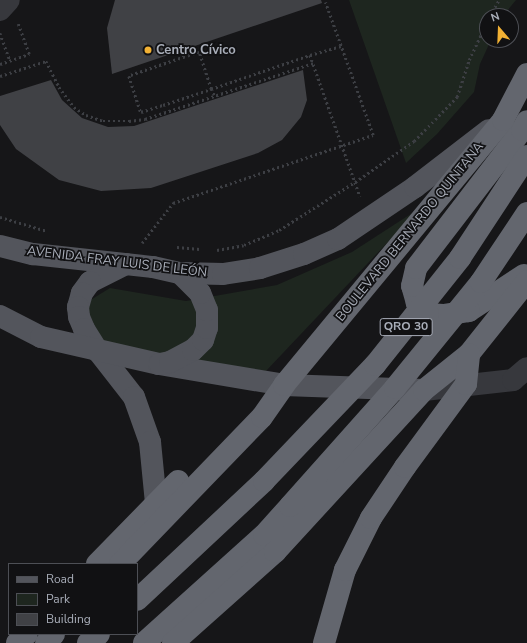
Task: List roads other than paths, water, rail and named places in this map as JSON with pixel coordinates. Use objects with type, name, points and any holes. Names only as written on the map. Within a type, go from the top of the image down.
[{"type":"highway","name":"BOULEVARD BERNARDO QUINTANA","points":[[284,385],[503,120],[527,74]]},
{"type":"highway","points":[[527,121],[522,130],[416,268],[412,286],[417,303],[428,314],[443,315],[469,311],[527,274]]},
{"type":"highway","name":"QRO 30","points":[[138,599],[264,482],[375,365],[460,258],[527,156]]},
{"type":"highway","name":"QRO 30","points":[[144,643],[264,535],[290,506],[395,388],[481,282],[527,213]]},
{"type":"highway","points":[[173,643],[275,552],[424,390],[469,354],[527,281]]},
{"type":"highway","points":[[324,643],[345,570],[372,518],[405,467],[466,384],[469,354]]},
{"type":"highway","points":[[98,563],[236,422],[284,385]]},
{"type":"highway","points":[[121,563],[262,418],[284,385]]},
{"type":"highway","points":[[17,643],[26,635]]},
{"type":"highway","points":[[46,643],[53,635]]},
{"type":"highway","points":[[88,643],[98,635]]},
{"type":"main road","name":"AVENIDA FRAY LUIS DE LEÓN","points":[[0,246],[33,254],[153,267],[180,273],[222,274],[260,268],[304,254],[332,242],[415,187],[503,120]]},
{"type":"main road","points":[[126,264],[90,282],[82,293],[78,307],[79,317],[84,329],[98,351],[134,397],[150,442],[156,503]]},
{"type":"main road","points":[[159,364],[170,362],[193,350],[203,340],[207,328],[207,310],[200,293],[180,273]]},
{"type":"main road","points":[[0,316],[41,337],[159,364],[284,385],[424,390]]},
{"type":"street","points":[[424,390],[466,384],[513,380],[527,368]]},
{"type":"place","name":"Centro Cívico","points":[[148,50]]}]
